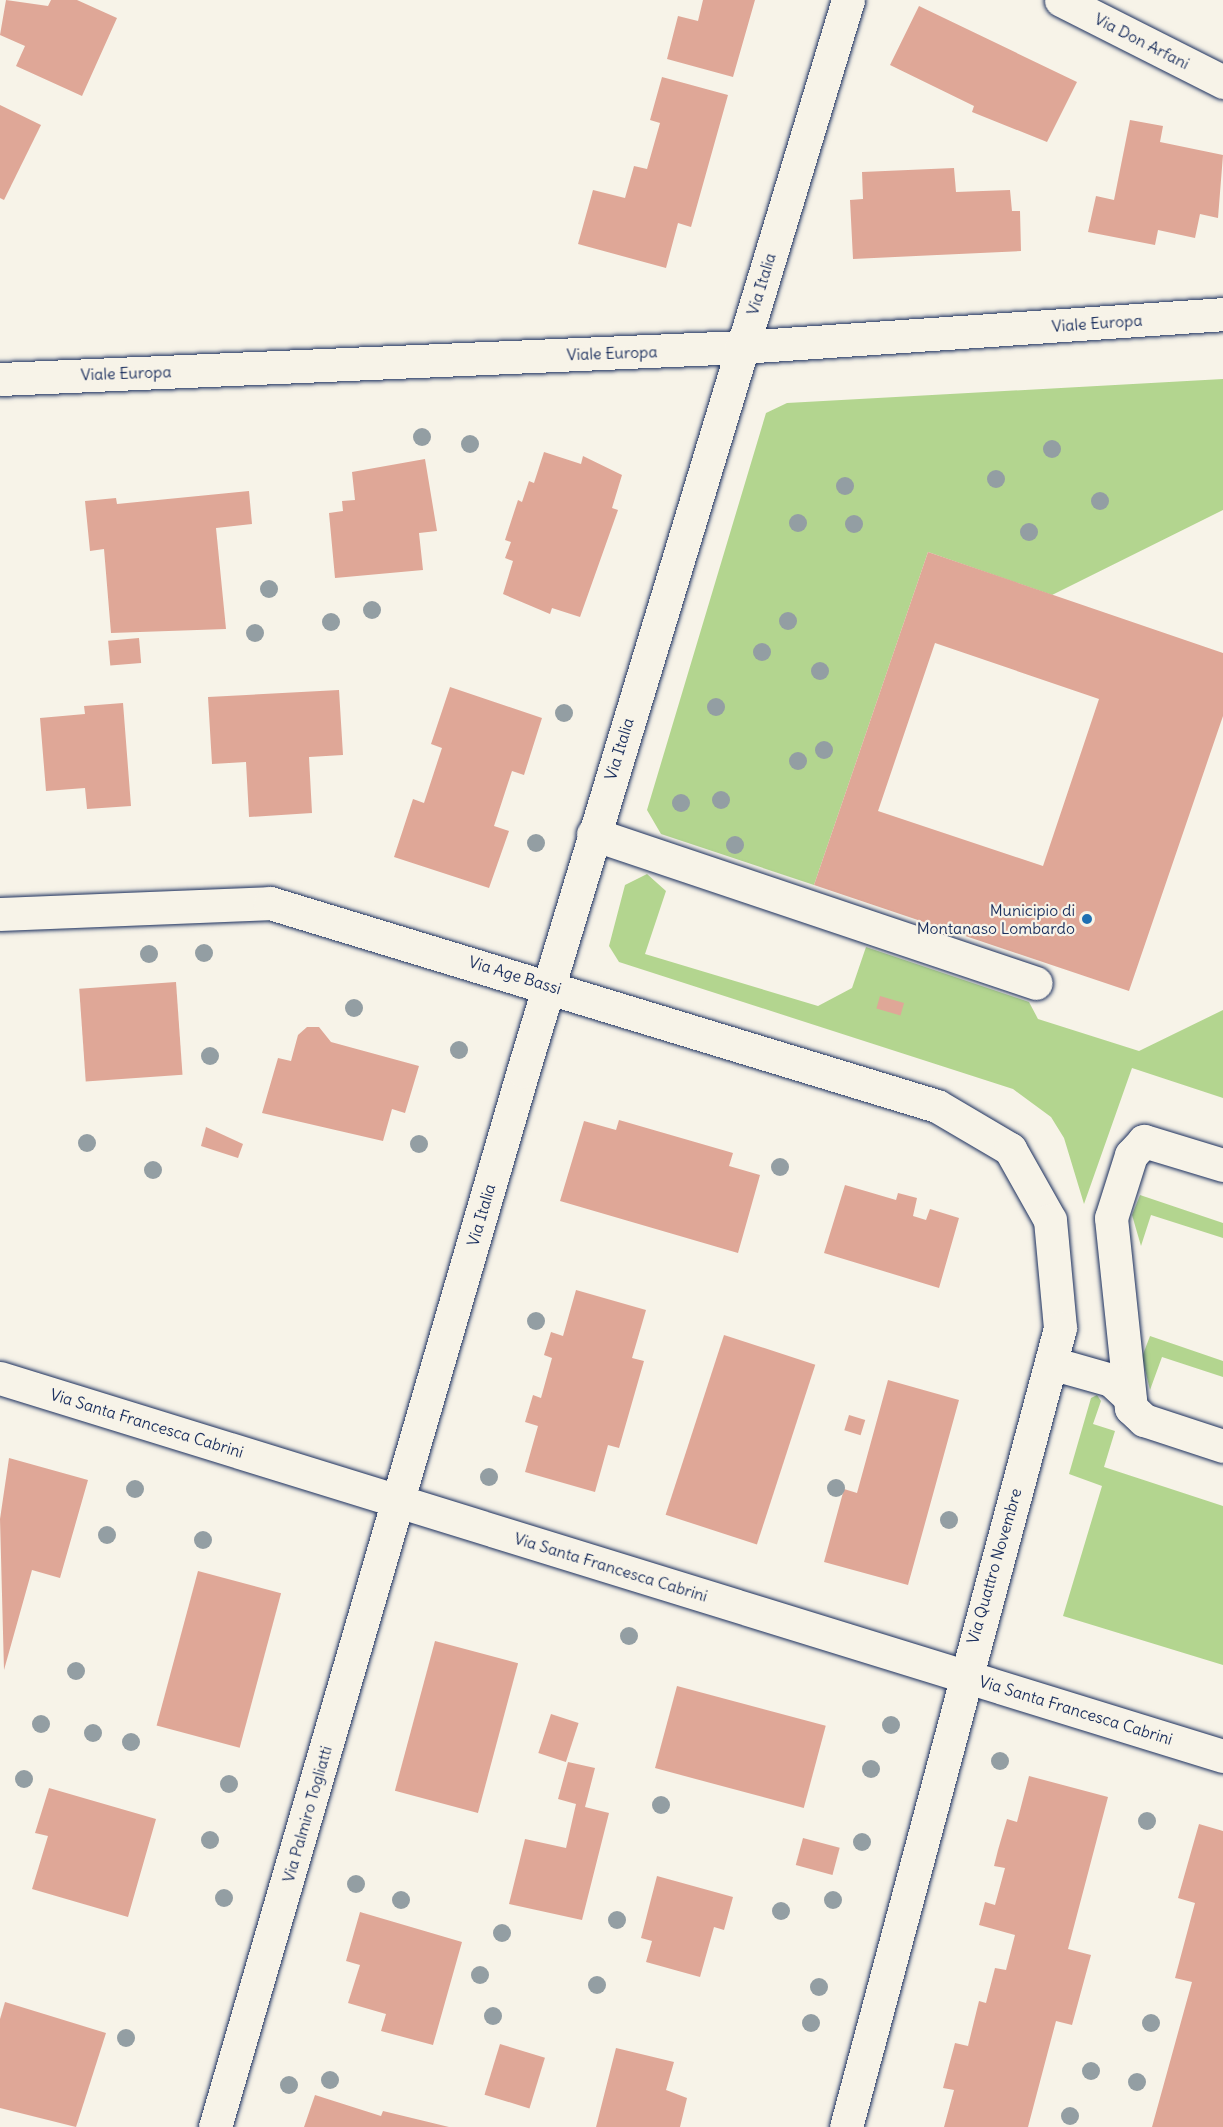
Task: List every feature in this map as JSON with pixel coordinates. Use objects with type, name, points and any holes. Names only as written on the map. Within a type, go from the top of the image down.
[{"type":"street","name":"Via Italia","points":[[398,1501],[593,834],[848,0]]},
{"type":"street","name":"Via Don Arfani","points":[[1061,0],[1223,82]]},
{"type":"street","name":"Viale Europa","points":[[0,379],[741,347],[1223,314]]},
{"type":"street","points":[[593,834],[1036,983]]},
{"type":"street","name":"Via Age Bassi","points":[[0,914],[270,903],[549,985],[936,1106],[1010,1149]]},
{"type":"street","points":[[1223,1165],[1152,1140],[1131,1155],[1111,1218],[1131,1408],[1144,1420],[1223,1446]]},
{"type":"street","name":"Via Quattro Novembre","points":[[846,2127],[963,1676],[1060,1328],[1050,1220],[1010,1149]]},
{"type":"street","points":[[1051,1363],[1111,1380],[1129,1397]]},
{"type":"street","name":"Via Santa Francesca Cabrini","points":[[0,1378],[1223,1756]]},
{"type":"street","name":"Via Palmiro Togliatti","points":[[215,2127],[398,1501]]},
{"type":"green space","points":[[1223,379],[1223,510],[1052,595],[928,552],[814,885],[661,834],[647,810],[766,413],[787,403]]},
{"type":"green space","points":[[647,874],[666,891],[645,954],[818,1006],[852,988],[866,947],[1029,1002],[1038,1019],[1139,1051],[1223,1010],[1223,1098],[1132,1068],[1084,1204],[1064,1138],[1051,1117],[1013,1089],[619,962],[609,946],[625,885]]},
{"type":"green space","points":[[1140,1195],[1223,1223],[1223,1238],[1151,1215],[1141,1246],[1132,1215]]},
{"type":"green space","points":[[1150,1336],[1223,1361],[1223,1377],[1162,1357],[1150,1390],[1142,1357]]},
{"type":"green space","points":[[1097,1395],[1101,1401],[1093,1424],[1115,1431],[1104,1467],[1223,1506],[1223,1665],[1063,1616],[1102,1486],[1069,1474],[1091,1398]]},
{"type":"building","points":[[6,0],[48,6],[51,0],[77,0],[117,18],[82,96],[16,66],[25,46],[0,35]]},
{"type":"building","points":[[703,0],[755,0],[733,77],[667,59],[678,16],[698,21]]},
{"type":"building","points":[[919,6],[1077,82],[1047,142],[972,112],[974,106],[890,65]]},
{"type":"building","points":[[662,77],[728,95],[691,227],[678,223],[666,268],[578,244],[593,190],[625,198],[634,166],[647,169],[660,123],[650,120]]},
{"type":"building","points":[[0,105],[41,125],[4,200],[0,198]]},
{"type":"building","points":[[1130,120],[1163,126],[1160,142],[1223,155],[1218,218],[1200,214],[1195,238],[1158,230],[1155,245],[1088,232],[1096,196],[1114,200]]},
{"type":"building","points":[[954,168],[956,192],[1010,190],[1012,211],[1020,211],[1021,251],[853,259],[850,200],[863,199],[862,172]]},
{"type":"building","points":[[544,452],[581,464],[583,456],[622,475],[612,508],[618,510],[580,617],[552,608],[550,614],[503,594],[513,561],[505,558],[511,542],[505,540],[518,500],[522,502],[529,481],[534,483]]},
{"type":"building","points":[[425,459],[437,531],[419,533],[423,570],[335,578],[329,513],[343,511],[342,501],[355,500],[352,472]]},
{"type":"building","points":[[249,491],[252,524],[216,528],[226,629],[111,633],[104,549],[90,551],[85,501],[116,498],[117,504]]},
{"type":"building","points":[[928,552],[1223,653],[1223,716],[1129,991],[814,885]],"holes":[[[935,643],[1099,699],[1043,866],[878,811]]]},
{"type":"building","points":[[139,638],[141,663],[110,666],[108,641]]},
{"type":"building","points":[[450,687],[542,718],[524,775],[512,771],[494,826],[509,831],[489,888],[394,857],[413,799],[424,803],[442,748],[431,744]]},
{"type":"building","points":[[339,690],[343,755],[309,757],[312,813],[249,817],[246,762],[212,764],[208,697]]},
{"type":"building","points":[[123,703],[131,806],[87,809],[85,788],[46,791],[40,718],[85,714],[84,706]]},
{"type":"building","points":[[176,982],[182,1075],[86,1082],[79,989]]},
{"type":"building","points":[[880,996],[904,1003],[900,1015],[876,1008]]},
{"type":"building","points":[[307,1027],[319,1027],[331,1042],[419,1066],[405,1113],[392,1109],[383,1141],[262,1113],[278,1058],[291,1061],[298,1035]]},
{"type":"building","points":[[619,1120],[733,1153],[729,1166],[760,1175],[738,1253],[560,1201],[584,1121],[616,1130]]},
{"type":"building","points":[[206,1127],[243,1144],[238,1158],[201,1146]]},
{"type":"building","points":[[845,1185],[896,1200],[898,1193],[917,1198],[913,1216],[926,1220],[930,1209],[959,1218],[939,1288],[824,1253]]},
{"type":"building","points":[[576,1290],[646,1310],[632,1358],[644,1361],[619,1448],[608,1445],[595,1492],[525,1472],[538,1426],[525,1422],[533,1395],[541,1398],[552,1358],[544,1355],[551,1332],[563,1336]]},
{"type":"building","points":[[724,1335],[815,1365],[757,1544],[666,1515]]},
{"type":"building","points":[[888,1380],[959,1400],[908,1585],[824,1562],[844,1489],[857,1493]]},
{"type":"building","points":[[849,1415],[865,1420],[861,1435],[844,1430]]},
{"type":"building","points":[[9,1458],[88,1480],[60,1578],[32,1570],[4,1670],[0,1519]]},
{"type":"building","points":[[198,1571],[281,1593],[240,1748],[157,1726]]},
{"type":"building","points":[[435,1641],[518,1663],[478,1813],[395,1791]]},
{"type":"building","points":[[677,1686],[826,1726],[804,1808],[655,1768]]},
{"type":"building","points":[[551,1714],[579,1723],[566,1762],[538,1753]]},
{"type":"building","points":[[568,1762],[595,1768],[585,1807],[609,1813],[582,1920],[509,1904],[525,1839],[566,1848],[576,1804],[558,1799]]},
{"type":"building","points":[[1029,1776],[1108,1797],[1068,1949],[1091,1955],[1072,2025],[1056,2021],[1028,2127],[944,2127],[954,2090],[943,2088],[955,2043],[968,2046],[979,2001],[986,2003],[995,1968],[1006,1970],[1015,1935],[979,1925],[985,1902],[995,1905],[1005,1868],[994,1866],[998,1850],[1007,1819],[1017,1822]]},
{"type":"building","points":[[49,1788],[156,1819],[128,1917],[32,1889],[48,1836],[35,1833]]},
{"type":"building","points":[[1199,1824],[1223,1831],[1223,2127],[1152,2127],[1192,1982],[1175,1978],[1195,1903],[1178,1898]]},
{"type":"building","points":[[803,1838],[840,1848],[832,1875],[796,1865]]},
{"type":"building","points":[[657,1876],[733,1897],[724,1930],[714,1927],[700,1977],[646,1962],[652,1941],[641,1938]]},
{"type":"building","points":[[360,1912],[462,1942],[433,2045],[381,2031],[386,2014],[348,2003],[360,1965],[346,1961]]},
{"type":"building","points":[[5,2002],[106,2033],[76,2127],[0,2108],[0,2019]]},
{"type":"building","points":[[500,2044],[545,2058],[529,2108],[485,2095]]},
{"type":"building","points":[[616,2048],[674,2062],[666,2090],[687,2098],[680,2127],[596,2127]]},
{"type":"building","points":[[315,2095],[381,2116],[383,2111],[449,2127],[304,2127]]},
{"type":"place","name":"Municipio di Montanaso Lombardo","points":[[1087,919]]}]
